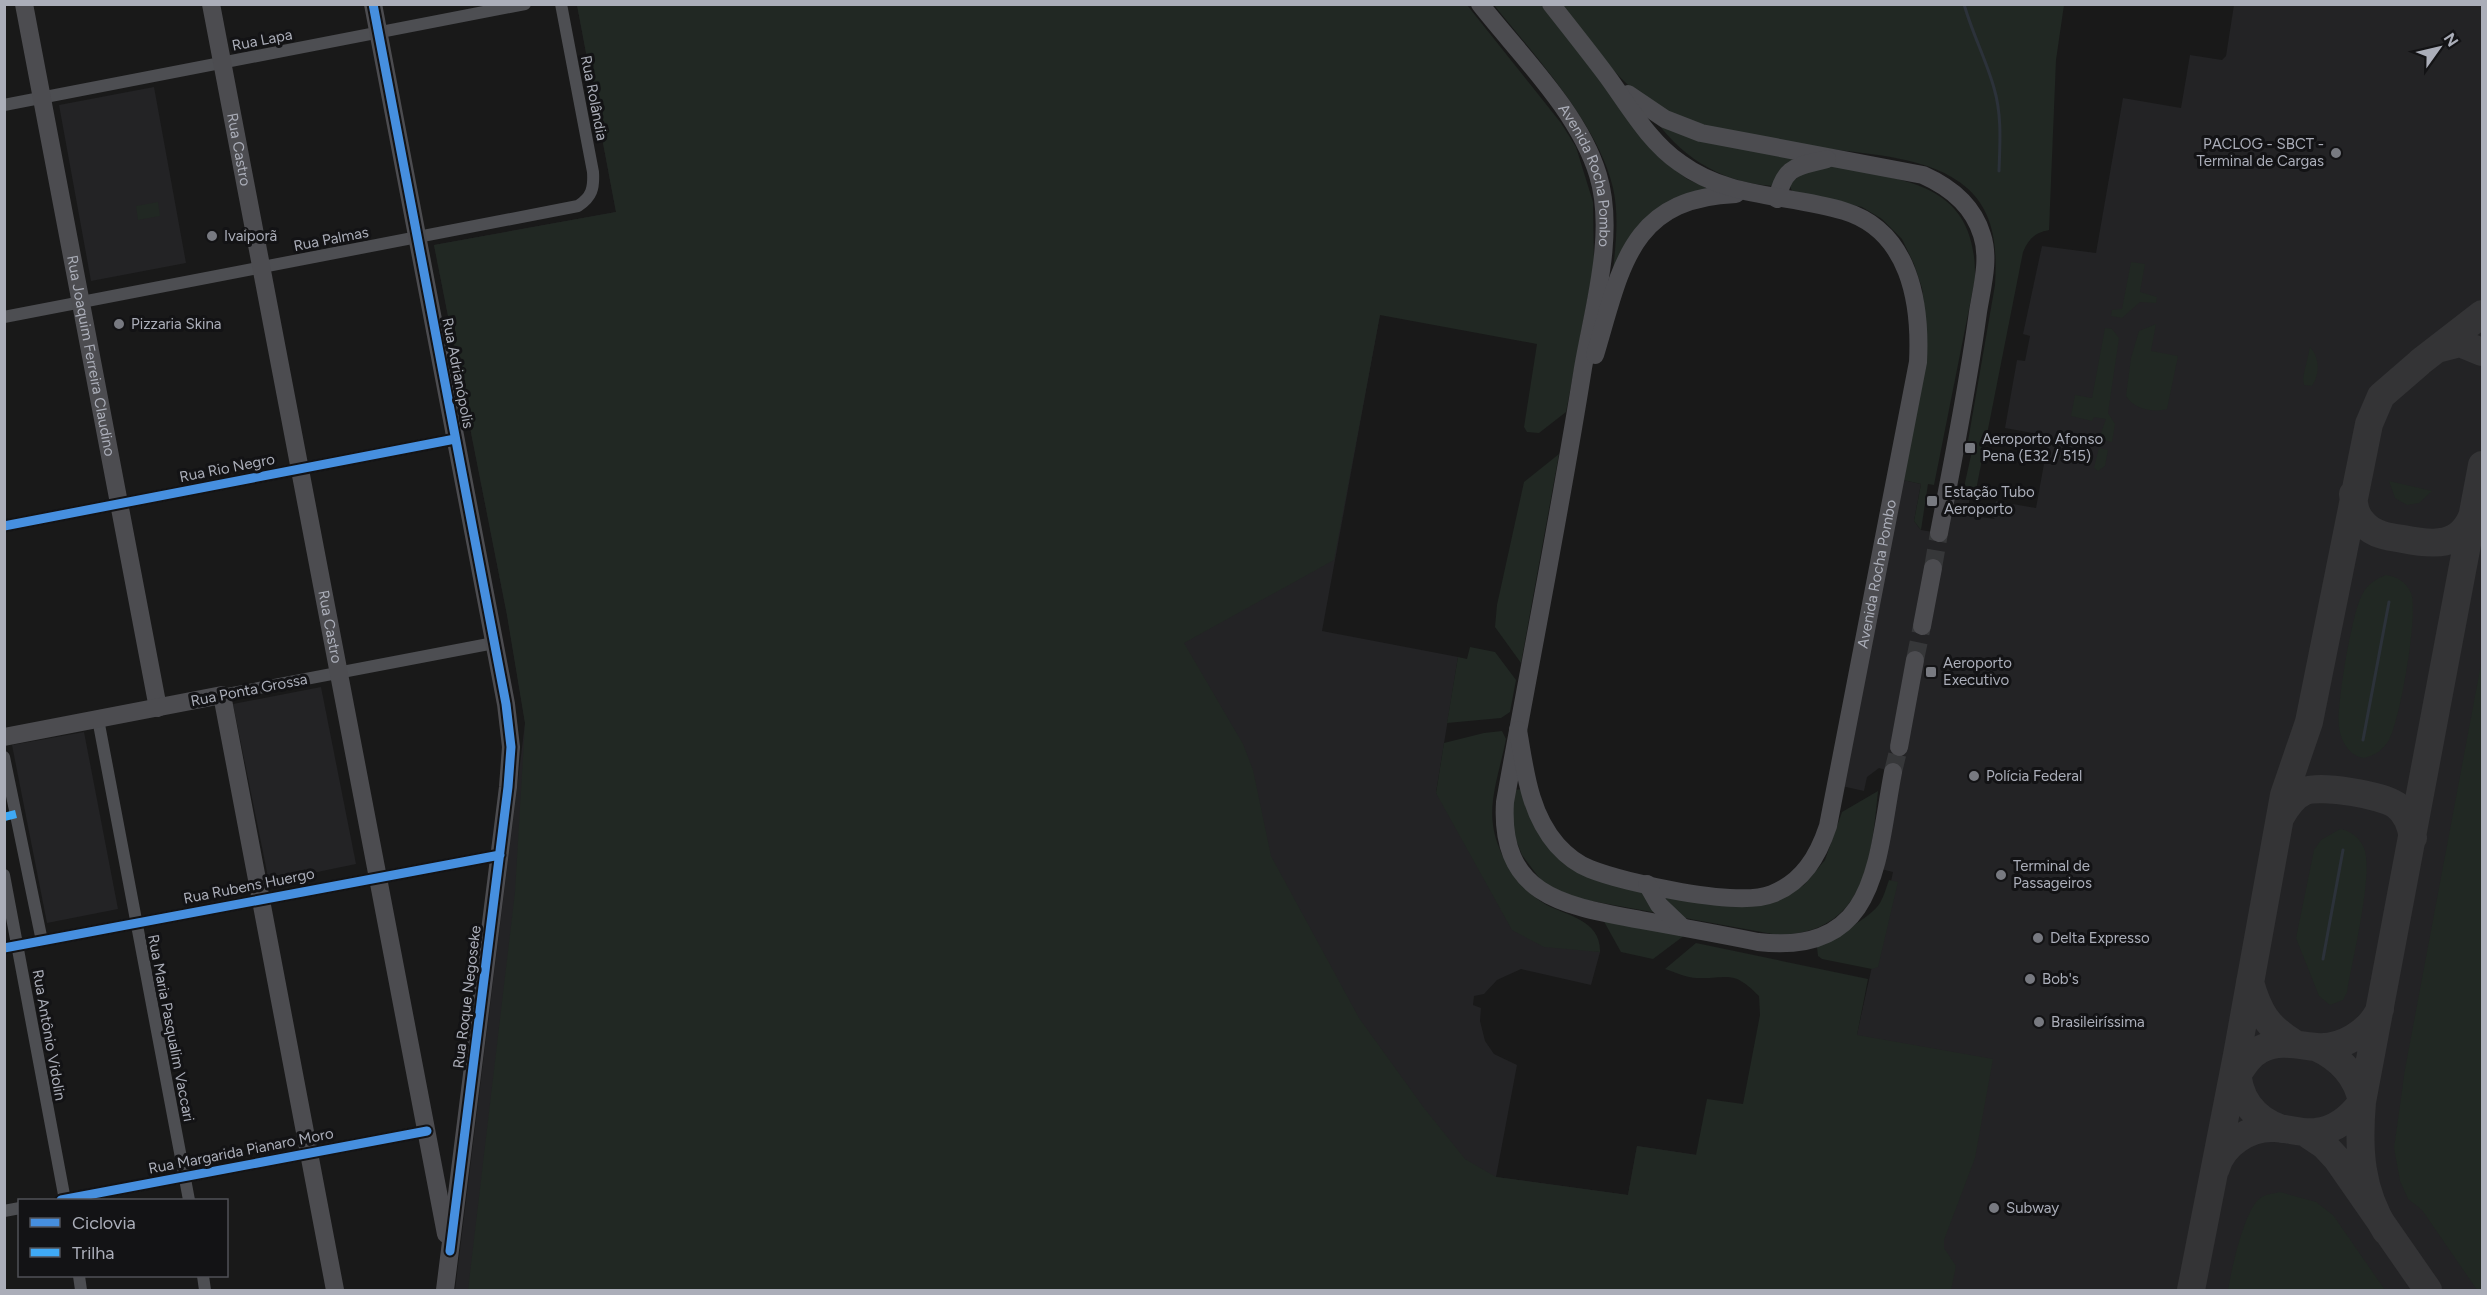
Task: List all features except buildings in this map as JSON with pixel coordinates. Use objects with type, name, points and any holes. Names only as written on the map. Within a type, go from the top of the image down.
[{"type":"main road","name":"Rua Joaquim Ferreira Claudino","points":[[24,4],[158,708]]},
{"type":"main road","name":"Rua Castro","points":[[211,4],[450,1251]]},
{"type":"main road","name":"Rua Adrianópolis","points":[[373,4],[494,643],[511,747]]},
{"type":"main road","name":"Avenida Rocha Pombo","points":[[1480,4],[1574,124],[1592,158],[1603,196],[1602,254],[1574,428],[1518,730],[1504,821],[1513,857],[1522,872],[1550,897],[1566,904],[1758,942],[1788,944],[1811,940],[1838,927],[1864,900],[1873,880],[1893,772]]},
{"type":"main road","name":"Avenida Rocha Pombo","points":[[1518,730],[1534,804],[1556,844],[1566,854],[1588,868],[1647,884],[1731,898],[1760,898],[1795,882],[1815,858],[1822,844],[1832,806],[1918,362],[1918,311],[1913,288],[1905,265],[1884,234],[1871,224],[1846,211],[1749,194],[1715,183],[1678,163],[1646,130],[1551,4]]},
{"type":"main road","name":"Avenida Rocha Pombo","points":[[1599,65],[1647,110],[1685,127],[1717,136],[1906,170],[1938,181],[1952,190],[1966,205],[1983,236],[1984,270],[1973,352],[1939,533]]},
{"type":"main road","points":[[1777,199],[1782,179],[1792,169],[1834,157]]},
{"type":"main road","points":[[1574,428],[1618,277],[1631,246],[1654,221],[1683,202],[1711,195],[1749,194]]},
{"type":"main road","points":[[1922,626],[1933,568]]},
{"type":"main road","points":[[1899,747],[1915,660]]},
{"type":"main road","points":[[222,695],[336,1290]]},
{"type":"main road","name":"Rua Ponta Grossa","points":[[4,737],[222,695]]},
{"type":"main road","name":"Rua Roque Negoseke","points":[[445,1290],[500,855],[511,747]]},
{"type":"main road","points":[[1647,884],[1659,905],[1682,927]]},
{"type":"main road","points":[[436,1181],[459,1173]]},
{"type":"street","name":"Rua Lapa","points":[[4,105],[525,4]]},
{"type":"street","name":"Rua Rolândia","points":[[561,4],[593,172],[593,189],[590,197]]},
{"type":"street","name":"Rua Palmas","points":[[4,317],[570,209],[590,197]]},
{"type":"street","name":"Rua Rio Negro","points":[[4,526],[455,439]]},
{"type":"street","name":"Rua Ponta Grossa","points":[[222,695],[494,643]]},
{"type":"street","name":"Rua Maria Pasqualim Vaccari","points":[[98,719],[189,1199]]},
{"type":"street","points":[[4,757],[10,815],[42,940]]},
{"type":"street","name":"Rua Rubens Huergo","points":[[4,948],[500,855]]},
{"type":"street","name":"Rua Antônio Vidolin","points":[[4,875],[63,1199]]},
{"type":"street","name":"Rua Margarida Pianaro Moro","points":[[68,1199],[427,1131]]},
{"type":"shaded area","points":[[577,5],[1380,314],[1322,631],[1458,657],[1436,793],[1579,948],[1600,952],[1591,985],[1521,969],[1497,980],[1484,994],[1474,996],[1473,1005],[1481,1008],[1480,1021],[1485,1041],[1494,1054],[1517,1065],[1496,1177],[1628,1195],[1637,1146],[1738,1161],[1857,1034],[1893,872],[1881,869],[1893,772],[1879,768],[1867,777],[1864,791],[1837,785],[1895,478],[1921,484],[1914,521],[1921,530],[1945,534],[1952,493],[1970,496],[1967,515],[1995,519],[1992,516],[1996,501],[2036,508],[2049,436],[2005,428],[2017,360],[2025,361],[2030,336],[2023,334],[2042,246],[2096,253],[2123,98],[2181,108],[2190,55],[2222,60],[2226,56],[2234,5],[2482,5],[2482,1290],[455,1290],[525,723],[507,615],[434,245],[616,212]]},
{"type":"shaded area","points":[[577,5],[1467,5],[1561,123],[1576,147],[1593,202],[1594,264],[1566,412],[1539,433],[1527,432],[1524,427],[1537,344],[1380,315],[1334,560],[1184,643],[1243,744],[1253,770],[1271,856],[1359,1018],[1424,1108],[1465,1159],[1496,1177],[1628,1195],[1637,1146],[1696,1155],[1707,1099],[1743,1104],[1760,1015],[1759,996],[1743,982],[1730,977],[1693,978],[1665,969],[1696,943],[1868,979],[1857,1035],[1993,1059],[1975,1158],[1944,1240],[1944,1248],[1956,1266],[1951,1290],[468,1290],[515,892],[525,723],[507,615],[434,245],[616,212]]},
{"type":"shaded area","points":[[1494,5],[1541,5],[1669,163],[1687,179],[1707,188],[1678,201],[1613,270],[1616,208],[1606,164],[1580,116],[1546,68]]},
{"type":"shaded area","points":[[1561,5],[2064,5],[2056,60],[2049,230],[2033,237],[2023,252],[1976,490],[1964,487],[1974,442],[1968,441],[1996,272],[1993,233],[1977,198],[1952,177],[1918,163],[1681,121],[1662,111],[1629,86],[1600,55]]},
{"type":"shaded area","points":[[154,87],[186,263],[91,281],[59,105]]},
{"type":"shaded area","points":[[1657,122],[1803,158],[1774,186],[1740,180],[1708,168],[1693,158],[1668,136]]},
{"type":"shaded area","points":[[1833,166],[1887,176],[1933,192],[1951,205],[1964,223],[1973,247],[1975,279],[1934,485],[1928,484],[1921,530],[1914,521],[1921,484],[1903,480],[1926,320],[1922,288],[1902,239],[1882,219],[1862,207],[1792,191],[1789,184],[1810,168]]},
{"type":"shaded area","points":[[158,202],[160,216],[138,220],[136,206]]},
{"type":"shaded area","points":[[2131,262],[2145,264],[2140,292],[2157,297],[2156,303],[2140,302],[2122,318],[2111,316],[2112,310],[2122,309]]},
{"type":"shaded area","points":[[2156,324],[2151,351],[2178,356],[2167,409],[2156,410],[2139,407],[2126,396],[2131,358],[2139,331]]},
{"type":"shaded area","points":[[2105,328],[2112,329],[2119,338],[2108,413],[2115,424],[2112,442],[2099,439],[2106,419],[2094,417],[2092,421],[2071,416],[2075,395],[2092,398]]},
{"type":"shaded area","points":[[2310,347],[2316,356],[2318,366],[2312,386],[2304,385],[2303,378]]},
{"type":"shaded area","points":[[2099,448],[2108,450],[2105,466],[2098,471],[2094,468]]},
{"type":"shaded area","points":[[1559,454],[1521,663],[1495,627],[1497,605],[1524,482]]},
{"type":"shaded area","points":[[2389,481],[2432,491],[2419,503],[2407,505],[2395,498]]},
{"type":"shaded area","points":[[2386,575],[2401,581],[2411,593],[2413,604],[2410,643],[2398,712],[2389,740],[2378,752],[2363,758],[2350,751],[2340,733],[2342,681],[2354,620],[2362,595],[2372,582]]},
{"type":"shaded area","points":[[1470,647],[1495,652],[1516,680],[1510,712],[1501,718],[1447,723],[1458,657],[1467,659]]},
{"type":"shaded area","points":[[2482,659],[2482,1290],[2477,1290],[2422,1210],[2408,1199],[2400,1181],[2394,1148],[2405,1069]]},
{"type":"shaded area","points":[[321,687],[356,864],[269,882],[233,704]]},
{"type":"shaded area","points":[[1502,731],[1506,739],[1494,793],[1492,815],[1499,848],[1518,880],[1535,898],[1589,926],[1599,941],[1600,952],[1544,947],[1512,930],[1436,793],[1444,743]]},
{"type":"shaded area","points":[[84,732],[118,909],[47,923],[12,745]]},
{"type":"shaded area","points":[[1524,789],[1531,813],[1599,876],[1783,898],[1804,885],[1825,860],[1842,812],[1878,791],[1872,842],[1866,866],[1858,888],[1846,907],[1830,921],[1807,931],[1778,935],[1575,898],[1543,883],[1522,855],[1511,827],[1513,790]]},
{"type":"shaded area","points":[[2340,829],[2354,835],[2362,844],[2366,860],[2366,877],[2347,992],[2343,1000],[2330,1005],[2319,996],[2296,938],[2314,850],[2321,840]]},
{"type":"shaded area","points":[[1889,880],[1898,882],[1878,967],[1872,969],[1822,959],[1818,956],[1817,947],[1860,921],[1875,909]]},
{"type":"shaded area","points":[[1602,918],[1685,935],[1653,959],[1621,952]]},
{"type":"shaded area","points":[[2280,1192],[2316,1202],[2333,1215],[2385,1290],[2228,1290],[2239,1243],[2253,1207],[2263,1196]]},
{"type":"waterway","points":[[1964,4],[1997,98],[2000,129],[1999,171]]},
{"type":"waterway","points":[[2363,740],[2389,602]]},
{"type":"waterway","points":[[2323,959],[2343,850]]},
{"type":"taxiway","points":[[2420,362],[2482,314]]},
{"type":"taxiway","points":[[2437,349],[2460,343],[2482,352]]},
{"type":"taxiway","points":[[2191,1290],[2237,1055],[2284,795],[2309,722],[2369,424],[2381,396],[2418,364]]},
{"type":"taxiway","points":[[2386,1231],[2371,1200],[2363,1169],[2360,1136],[2362,1102],[2482,465]]},
{"type":"taxiway","points":[[2353,494],[2357,514],[2368,528],[2382,535],[2414,541],[2435,543],[2453,538],[2468,525],[2473,514]]},
{"type":"taxiway","points":[[2280,818],[2293,799],[2305,791],[2324,789],[2352,792],[2389,801],[2396,805],[2408,820],[2413,838]]},
{"type":"taxiway","points":[[2250,982],[2256,1002],[2270,1024],[2294,1043]]},
{"type":"taxiway","points":[[2234,1080],[2249,1059],[2261,1049],[2281,1044],[2325,1047],[2344,1042],[2362,1032],[2380,1009]]},
{"type":"taxiway","points":[[2316,1047],[2333,1056],[2346,1068],[2360,1092],[2362,1102]]},
{"type":"taxiway","points":[[2237,1066],[2240,1088],[2249,1105],[2263,1119],[2282,1129]]},
{"type":"taxiway","points":[[2216,1168],[2224,1151],[2238,1139],[2255,1130],[2274,1128],[2306,1132],[2323,1131],[2342,1122],[2362,1102]]},
{"type":"taxiway","points":[[2306,1133],[2324,1145],[2337,1159],[2428,1290]]},
{"type":"tunnel","points":[[1933,568],[1939,533]]},
{"type":"tunnel","points":[[1915,660],[1922,626]]},
{"type":"tunnel","points":[[1893,772],[1899,747]]},
{"type":"marked path","points":[[4,817],[16,814]]},
{"type":"cycle path","points":[[373,4],[506,704],[511,747],[508,787],[450,1251]]},
{"type":"cycle path","points":[[4,526],[455,439]]},
{"type":"cycle path","points":[[4,948],[500,855]]},
{"type":"cycle path","points":[[66,1199],[427,1131]]},
{"type":"place","name":"PACLOG - SBCT - Terminal de Cargas","points":[[2336,153]]},
{"type":"place","name":"Ivaiporã","points":[[212,236]]},
{"type":"place","name":"Pizzaria Skina","points":[[119,324]]},
{"type":"place","name":"Aeroporto Afonso Pena (E32 / 515)","points":[[1970,448]]},
{"type":"place","name":"Estação Tubo Aeroporto","points":[[1932,501]]},
{"type":"place","name":"Aeroporto Executivo","points":[[1931,672]]},
{"type":"place","name":"Polícia Federal","points":[[1974,776]]},
{"type":"place","name":"Terminal de Passageiros","points":[[2001,875]]},
{"type":"place","name":"Delta Expresso","points":[[2038,938]]},
{"type":"place","name":"Bob's","points":[[2030,979]]},
{"type":"place","name":"Brasileiríssima","points":[[2039,1022]]},
{"type":"place","name":"Subway","points":[[1994,1208]]}]
